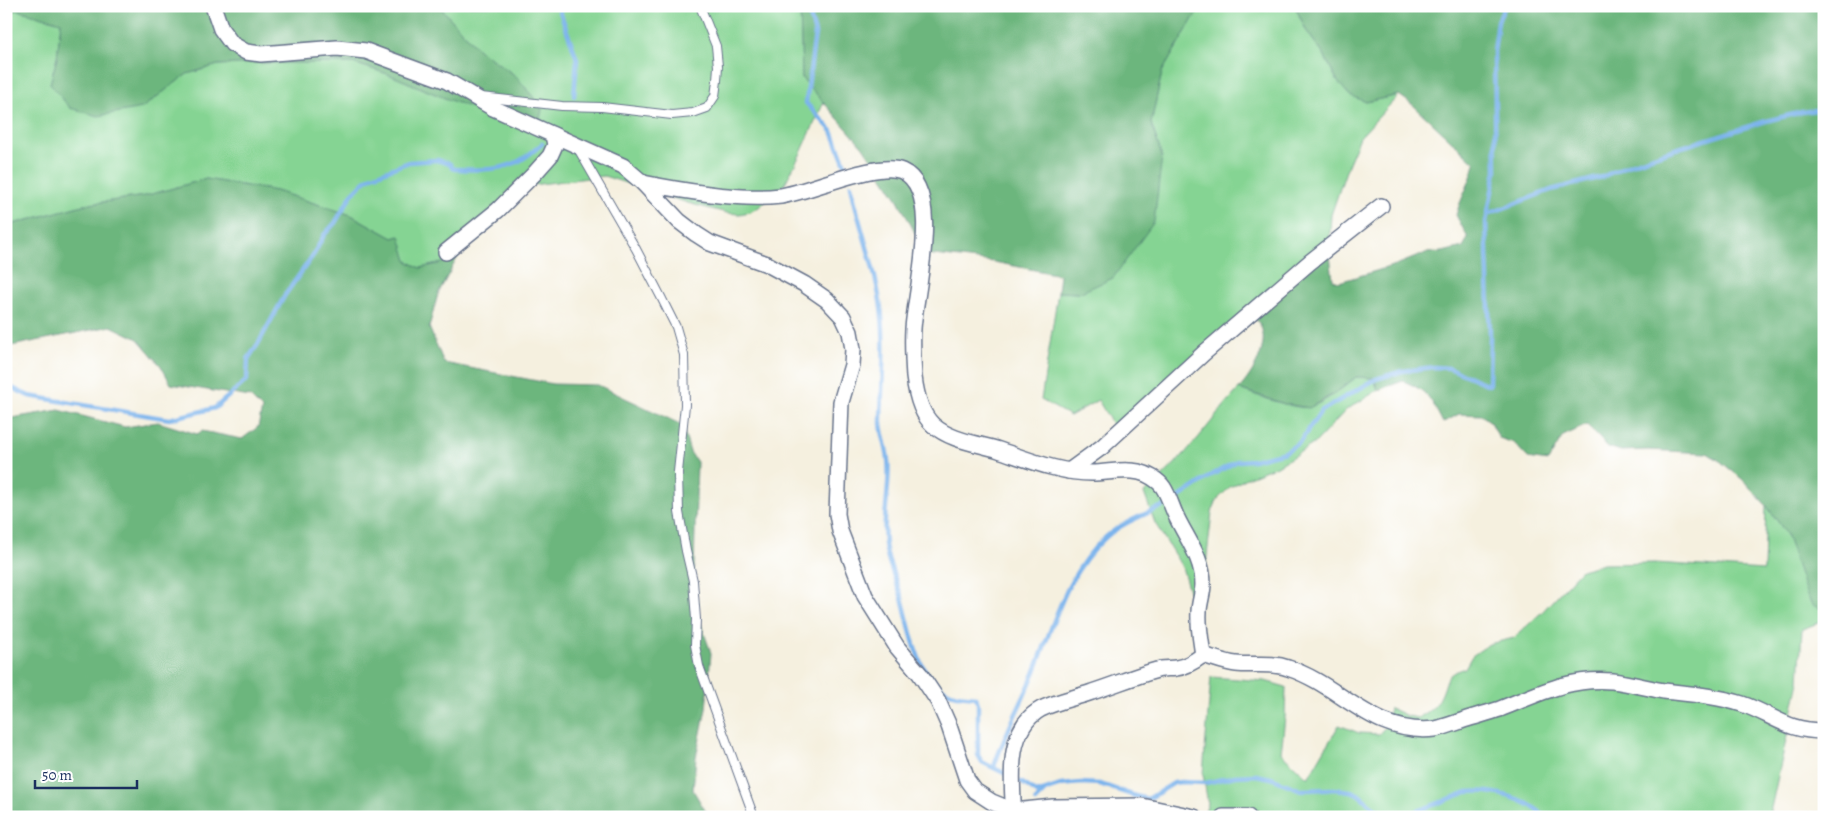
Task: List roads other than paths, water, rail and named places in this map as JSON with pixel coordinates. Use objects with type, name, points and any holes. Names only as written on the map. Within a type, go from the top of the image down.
[{"type":"street","points":[[213,6],[221,29],[232,44],[246,52],[261,54],[336,48],[366,51],[447,81],[493,108],[622,166],[643,183],[679,221],[696,234],[710,243],[767,264],[804,284],[827,300],[843,317],[850,332],[853,349],[852,364],[842,402],[837,514],[840,531],[865,596],[897,647],[920,674],[938,701],[949,726],[967,780],[975,791],[1014,814],[1053,807],[1142,806],[1194,817]]},
{"type":"street","points":[[446,252],[498,210],[534,174],[550,156],[555,145],[553,135]]},
{"type":"street","points":[[643,183],[681,191],[748,197],[781,196],[856,174],[887,168],[900,170],[910,176],[920,188],[925,224],[913,328],[913,360],[918,402],[926,416],[933,425],[954,438],[1069,471],[1093,473],[1126,470],[1141,472],[1154,479],[1163,487],[1176,517],[1197,555],[1201,568],[1203,584],[1199,611],[1203,655]]},
{"type":"street","points":[[1069,471],[1102,447],[1204,352],[1310,262],[1381,206]]},
{"type":"street","points":[[1014,814],[1014,754],[1016,739],[1020,729],[1030,717],[1054,703],[1091,693],[1159,669],[1178,668],[1194,662],[1203,655]]},
{"type":"street","points":[[1203,655],[1234,664],[1272,664],[1286,667],[1314,678],[1358,709],[1376,719],[1417,730],[1437,728],[1498,709],[1567,683],[1612,681],[1725,699],[1745,705],[1793,727],[1824,731]]},
{"type":"street","points":[[1224,817],[1248,817]]},
{"type":"lane","points":[[473,96],[672,115],[693,114],[707,108],[715,96],[718,81],[716,46],[700,6]]},
{"type":"lane","points":[[576,145],[636,248],[679,336],[684,355],[685,379],[683,434],[678,472],[679,512],[693,582],[696,619],[694,645],[698,666],[754,817]]},
{"type":"waterway","points":[[558,6],[577,59],[574,96]]},
{"type":"waterway","points":[[807,6],[815,33],[806,103],[832,131],[846,167]]},
{"type":"waterway","points":[[1178,498],[1237,461],[1253,460],[1285,452],[1300,442],[1321,411],[1376,379],[1403,371],[1434,367],[1449,368],[1489,385],[1490,336],[1486,222],[1496,171],[1494,52],[1498,21],[1505,6]]},
{"type":"waterway","points":[[1488,214],[1551,190],[1602,177],[1630,164],[1666,152],[1766,121],[1802,112],[1824,109]]},
{"type":"waterway","points":[[6,385],[29,396],[169,419],[215,408],[247,380],[248,359],[285,295],[314,254],[324,235],[335,223],[352,194],[370,177],[409,162],[437,160],[450,164],[455,169],[493,169],[508,166],[519,161],[542,144]]},
{"type":"waterway","points":[[851,185],[877,284],[882,317],[881,423],[889,470],[884,534],[888,558],[902,598],[913,640],[924,668],[932,680],[943,689],[957,695],[976,697],[978,704],[978,755],[982,762],[1006,774]]},
{"type":"waterway","points":[[994,767],[1007,732],[1033,676],[1054,620],[1080,567],[1092,551],[1112,532],[1163,506]]},
{"type":"waterway","points":[[1021,782],[1037,793],[1061,785],[1100,784],[1148,799],[1174,783],[1206,783],[1235,776],[1256,775],[1271,778],[1301,790],[1333,789],[1351,791],[1358,794],[1385,817]]},
{"type":"waterway","points":[[1402,817],[1467,792],[1477,791],[1509,796],[1538,810],[1545,817]]},
{"type":"waterway","points":[[1035,801],[1044,792]]}]
